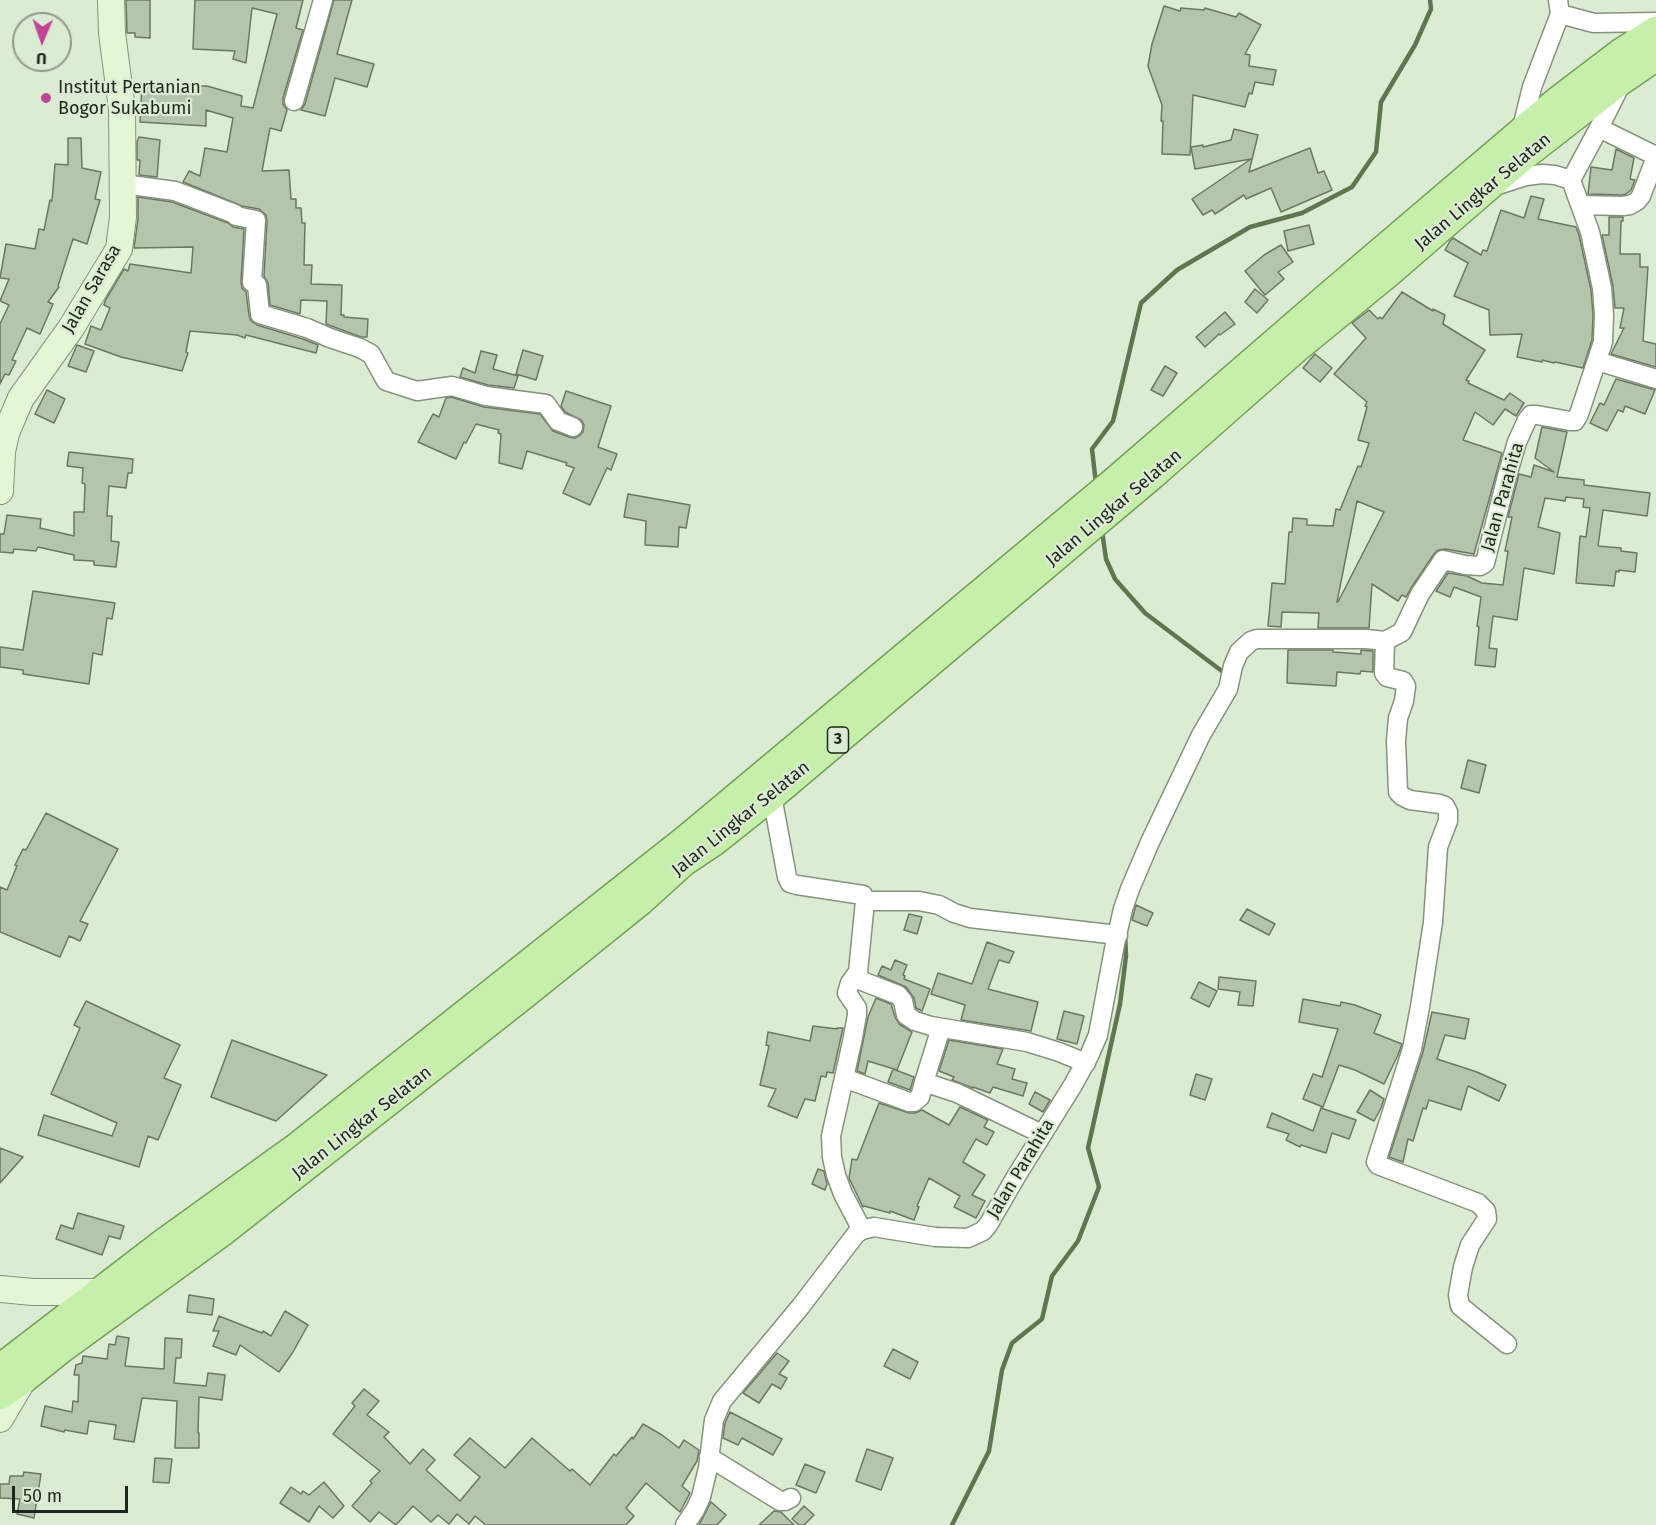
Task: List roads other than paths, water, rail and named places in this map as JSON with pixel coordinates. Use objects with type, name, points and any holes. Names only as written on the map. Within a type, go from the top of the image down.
[{"type":"main road","name":"Jalan Lingkar Selatan","points":[[11,1374],[63,1348],[224,1231],[641,901],[684,862],[714,842],[765,787],[1343,283],[1557,101],[1598,69],[1656,30]]},
{"type":"main road","name":"Jalan Lingkar Selatan","points":[[0,1396],[11,1374],[100,1292],[163,1243],[295,1149],[607,902],[765,787],[1153,475],[1296,349],[1568,121],[1656,57]]},
{"type":"street","name":"Jalan Sarasa","points":[[0,491],[2,452],[6,433],[21,398],[71,328],[119,249],[123,217],[122,109],[112,33],[111,0]]},
{"type":"street","points":[[294,101],[323,0]]},
{"type":"street","points":[[1521,132],[1532,87],[1559,7],[1594,23],[1656,22]]},
{"type":"street","points":[[1486,190],[1513,179],[1542,174],[1571,180],[1623,79]]},
{"type":"street","points":[[1581,205],[1623,206],[1637,201],[1656,156],[1599,128]]},
{"type":"street","name":"Jalan Parahita","points":[[862,1230],[874,1227],[955,1239],[974,1236],[988,1225],[1086,1063],[1098,1035],[1124,909],[1138,869],[1201,735],[1223,698],[1239,652],[1251,641],[1257,639],[1366,639],[1385,642],[1402,632],[1420,594],[1443,560],[1465,566],[1480,566],[1485,563],[1514,454],[1527,420],[1537,415],[1575,421],[1603,342],[1602,288],[1590,232],[1571,180]]},
{"type":"street","points":[[123,184],[175,191],[235,213],[236,216],[256,220],[252,282],[257,285],[260,314],[307,328],[360,348],[371,354],[386,381],[417,391],[452,386],[486,396],[546,404],[558,421],[573,427]]},
{"type":"street","points":[[1597,361],[1656,379]]},
{"type":"street","points":[[1385,642],[1384,673],[1387,677],[1403,681],[1406,686],[1398,718],[1396,741],[1398,792],[1410,800],[1445,806],[1448,821],[1438,847],[1430,945],[1412,1048],[1376,1162],[1378,1165],[1478,1203],[1486,1211],[1487,1219],[1470,1245],[1458,1295],[1460,1306],[1507,1344]]},
{"type":"street","points":[[765,787],[790,883],[863,894],[865,901],[858,972],[859,977],[867,984],[901,997],[906,1015],[910,1019],[941,1028],[1027,1042],[1086,1063]]},
{"type":"street","points":[[865,901],[919,901],[939,905],[970,918],[1118,935]]},
{"type":"street","points":[[685,1525],[701,1497],[714,1420],[727,1394],[766,1349],[856,1234],[862,1230],[843,1194],[832,1157],[831,1136],[852,1042],[857,1008],[848,993],[850,983],[858,972]]},
{"type":"street","points":[[844,1078],[914,1102],[920,1097],[941,1028]]},
{"type":"street","points":[[924,1082],[957,1094],[1042,1134]]},
{"type":"street","points":[[0,1289],[33,1292],[100,1292]]},
{"type":"street","points":[[0,1419],[11,1374]]},
{"type":"street","points":[[709,1457],[780,1501],[791,1498]]},
{"type":"waterway","points":[[1096,484],[1092,449],[1113,421],[1141,303],[1177,270],[1250,227],[1302,213],[1352,187],[1376,152],[1381,102],[1415,45],[1431,9],[1430,0]]},
{"type":"waterway","points":[[1102,531],[1106,559],[1115,579],[1145,613],[1227,675]]},
{"type":"waterway","points":[[952,1525],[989,1451],[1002,1370],[1012,1343],[1042,1319],[1052,1276],[1078,1241],[1099,1187],[1088,1148],[1120,1004],[1126,956],[1125,933]]},
{"type":"place","name":"Institut Pertanian Bogor Sukabumi","points":[[46,98]]}]
